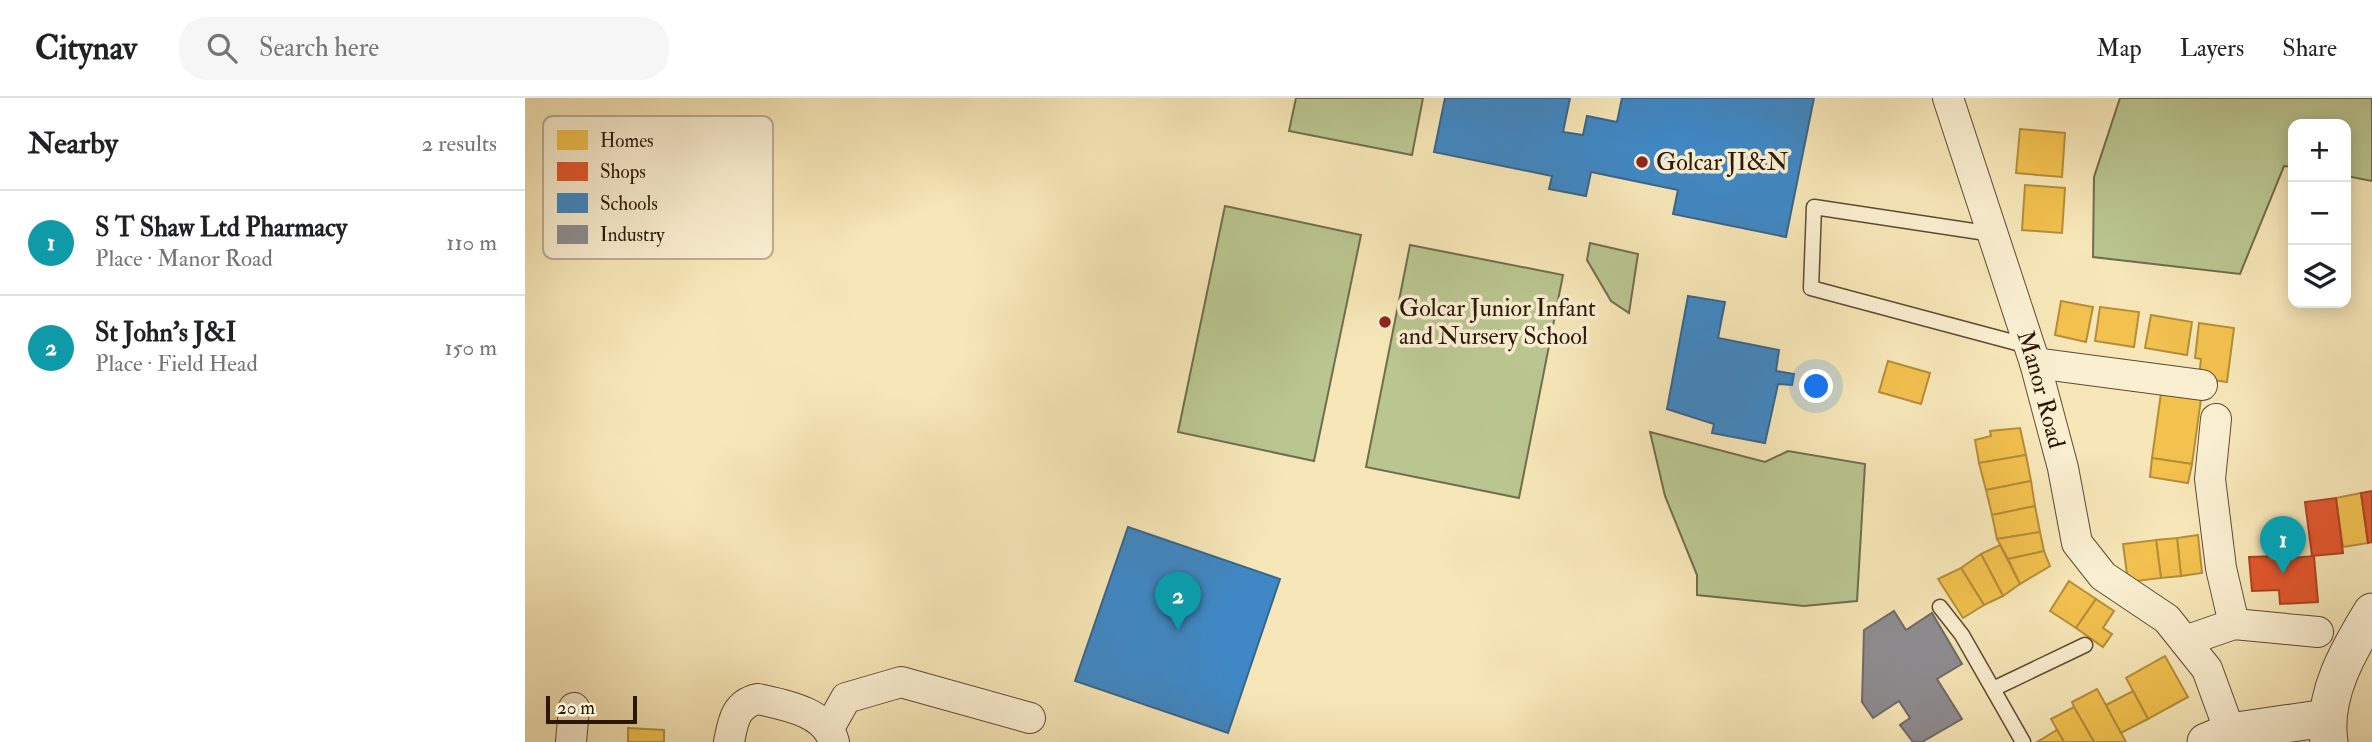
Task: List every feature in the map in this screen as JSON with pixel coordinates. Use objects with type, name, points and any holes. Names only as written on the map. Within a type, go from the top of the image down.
[{"type":"street","name":"Manor Road","points":[[1948,98],[2032,354],[2060,457],[2077,543],[2103,576],[2167,619],[2207,669],[2218,737]]},
{"type":"street","points":[[2032,354],[2202,385]]},
{"type":"street","points":[[2216,419],[2210,479],[2221,568],[2234,624]]},
{"type":"street","points":[[2218,737],[2327,730],[2347,651],[2372,612]]},
{"type":"street","points":[[2185,641],[2234,624],[2318,632]]},
{"type":"street","points":[[729,742],[737,712],[748,701],[758,699],[815,716],[831,736],[846,698],[901,682],[1030,718]]},
{"type":"street","points":[[571,742],[574,708]]},
{"type":"lane","points":[[1993,234],[1814,207],[1811,288],[2032,354]]},
{"type":"lane","points":[[1940,607],[1962,635],[2023,742]]},
{"type":"lane","points":[[1993,689],[2085,645]]},
{"type":"green space","points":[[1296,98],[1423,98],[1412,155],[1289,131]]},
{"type":"green space","points":[[2120,98],[2372,98],[2372,181],[2351,177],[2351,119],[2288,119],[2288,166],[2284,166],[2240,274],[2093,257],[2094,177]]},
{"type":"green space","points":[[1225,206],[1361,235],[1314,461],[1178,432]]},
{"type":"green space","points":[[1590,243],[1638,254],[1629,313],[1611,301],[1587,260]]},
{"type":"green space","points":[[1410,245],[1563,275],[1519,498],[1366,467]]},
{"type":"green space","points":[[1650,432],[1765,462],[1788,451],[1865,464],[1857,601],[1804,606],[1697,595],[1697,575],[1665,496]]},
{"type":"building: Homes","points":[[2020,129],[2065,133],[2062,177],[2016,173]]},
{"type":"building: Homes","points":[[2025,185],[2065,188],[2062,233],[2022,230]]},
{"type":"building: Homes","points":[[2061,301],[2093,307],[2086,342],[2055,335]]},
{"type":"building: Homes","points":[[2100,307],[2139,312],[2134,347],[2095,341]]},
{"type":"building: Homes","points":[[2151,315],[2192,322],[2187,355],[2145,348]]},
{"type":"building: Homes","points":[[2199,323],[2234,328],[2227,382],[2199,378],[2201,359],[2195,358]]},
{"type":"building: Homes","points":[[1888,361],[1930,373],[1921,404],[1879,392]]},
{"type":"building: Homes","points":[[2161,393],[2201,399],[2192,464],[2152,458]]},
{"type":"building: Homes","points":[[2020,428],[2026,455],[1979,463],[1975,440],[1991,436],[1990,431]]},
{"type":"building: Homes","points":[[2026,455],[2031,481],[1986,490],[1979,463]]},
{"type":"building: Homes","points":[[2152,458],[2192,464],[2188,483],[2150,477]]},
{"type":"building: Homes","points":[[2031,481],[2035,506],[1992,515],[1986,490]]},
{"type":"building: Homes","points":[[2361,493],[2368,543],[2343,547],[2336,498]]},
{"type":"building: Homes","points":[[2035,506],[2040,532],[1997,539],[1992,515]]},
{"type":"building: Homes","points":[[2040,532],[2044,551],[2008,559],[1997,539]]},
{"type":"building: Homes","points":[[2198,535],[2202,573],[2181,576],[2177,538]]},
{"type":"building: Homes","points":[[2177,538],[2181,576],[2161,578],[2156,540]]},
{"type":"building: Homes","points":[[2156,540],[2161,578],[2128,582],[2123,544]]},
{"type":"building: Homes","points":[[2000,545],[2020,584],[2003,596],[1981,554]]},
{"type":"building: Homes","points":[[2044,551],[2050,566],[2020,584],[2008,559]]},
{"type":"building: Homes","points":[[1981,554],[2003,596],[1984,605],[1961,568]]},
{"type":"building: Homes","points":[[1961,568],[1984,605],[1963,618],[1938,579]]},
{"type":"building: Homes","points":[[2069,581],[2096,599],[2076,628],[2050,611]]},
{"type":"building: Homes","points":[[2096,599],[2114,611],[2103,628],[2112,634],[2103,647],[2076,628]]},
{"type":"building: Homes","points":[[2165,656],[2188,697],[2148,719],[2126,678]]},
{"type":"building: Homes","points":[[2097,689],[2126,742],[2094,742],[2074,707],[2072,702]]},
{"type":"building: Homes","points":[[2133,691],[2148,719],[2121,733],[2106,705]]},
{"type":"building: Homes","points":[[2074,707],[2094,742],[2064,742],[2051,719]]},
{"type":"building: Homes","points":[[628,728],[664,730],[664,742],[628,742]]},
{"type":"building: Homes","points":[[2057,730],[2064,742],[2037,742]]},
{"type":"building: Shops","points":[[2372,491],[2372,542],[2368,543],[2361,493]]},
{"type":"building: Shops","points":[[2336,498],[2343,553],[2312,556],[2305,502]]},
{"type":"building: Shops","points":[[2278,556],[2279,559],[2314,556],[2318,602],[2280,604],[2279,590],[2252,591],[2249,557]]},
{"type":"building: Schools","name":"Golcar JI&N","points":[[1445,98],[1570,98],[1563,132],[1583,135],[1587,116],[1617,122],[1622,98],[1814,98],[1786,237],[1673,214],[1678,190],[1591,172],[1586,196],[1549,189],[1552,176],[1434,152]]},
{"type":"building: Schools","points":[[1688,296],[1725,302],[1718,338],[1779,350],[1776,371],[1794,374],[1792,385],[1778,384],[1765,443],[1712,433],[1714,424],[1667,409]]},
{"type":"building: Schools","points":[[1128,527],[1280,579],[1228,733],[1075,681]]},
{"type":"building: Industry","points":[[1894,611],[1906,630],[1932,613],[1962,664],[1937,679],[1962,719],[1922,742],[1913,742],[1900,725],[1910,718],[1899,701],[1873,718],[1862,702],[1864,630]]},
{"type":"place","name":"Golcar JI&N","points":[[1642,162]]},
{"type":"place","name":"Golcar Junior Infant and Nursery School","points":[[1385,322]]},
{"type":"place","name":"S T Shaw Ltd Pharmacy","points":[[2283,574]]},
{"type":"place","name":"St John's J&I","points":[[1178,630]]}]
